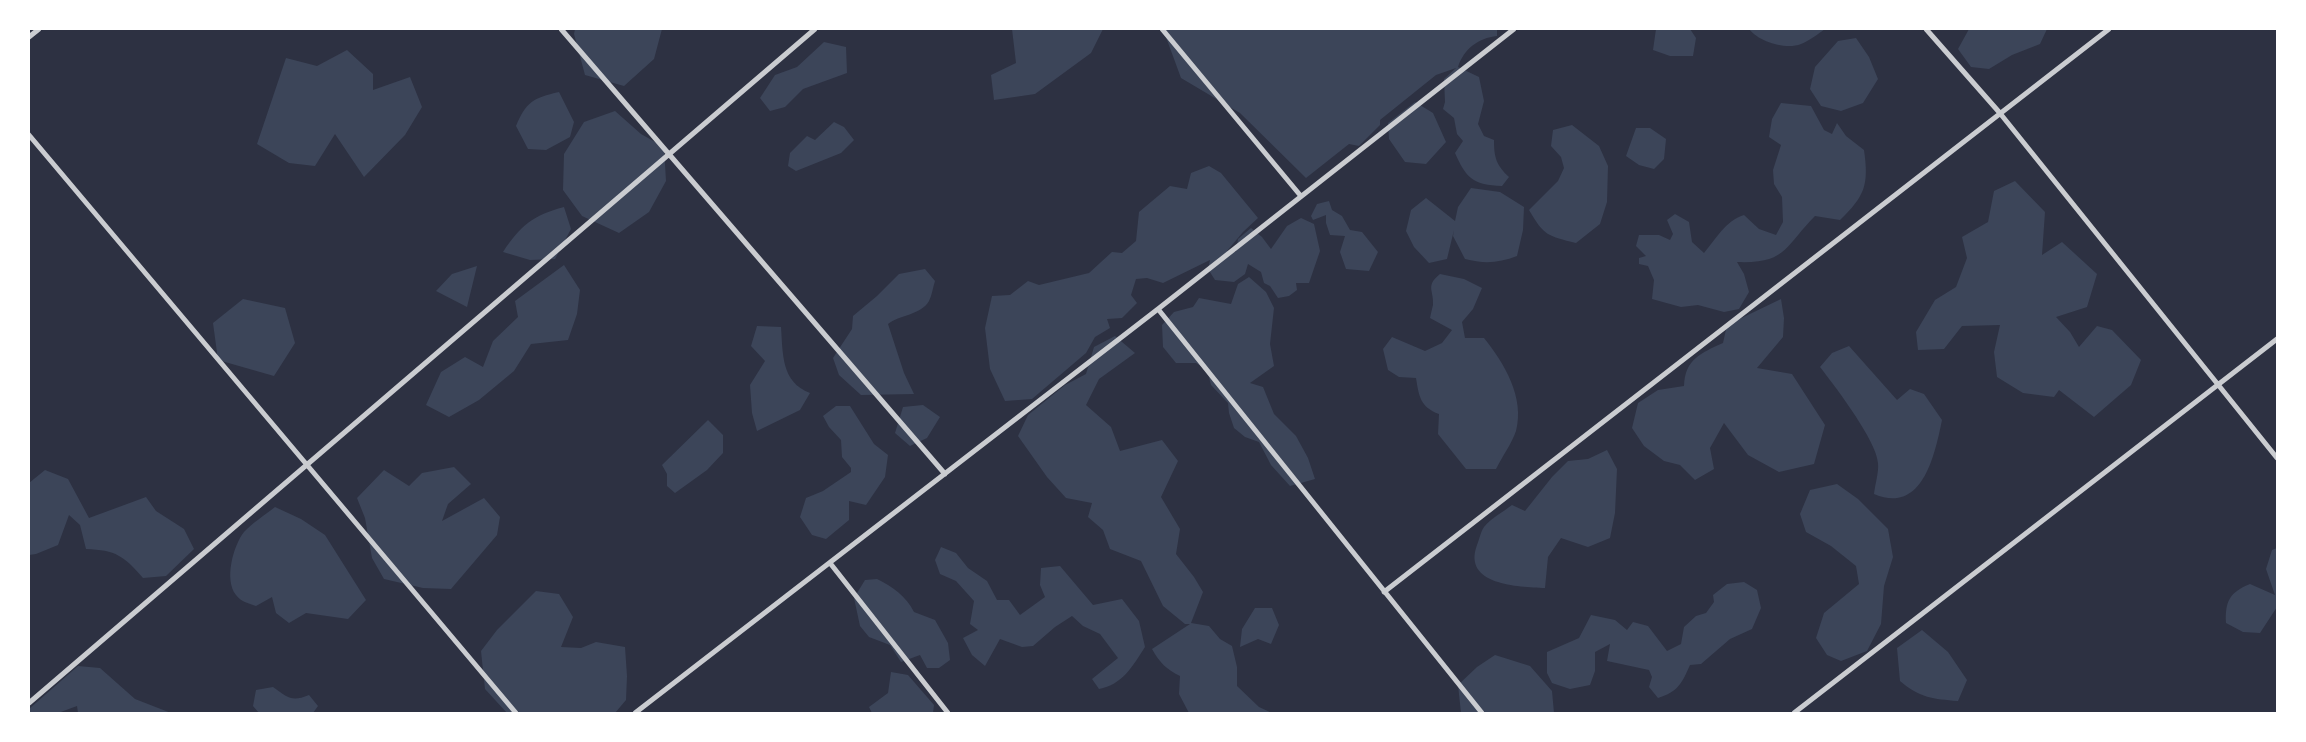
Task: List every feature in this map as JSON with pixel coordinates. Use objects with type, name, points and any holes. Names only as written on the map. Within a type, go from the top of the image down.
[{"type":"street","points":[[29,37],[39,29]]},
{"type":"street","points":[[561,29],[945,474]]},
{"type":"street","points":[[29,703],[815,29]]},
{"type":"street","points":[[1162,29],[1300,195]]},
{"type":"street","points":[[635,713],[1158,309],[1300,195],[1514,29]]},
{"type":"street","points":[[1926,29],[1999,112],[2277,458]]},
{"type":"street","points":[[1384,592],[2108,29]]},
{"type":"street","points":[[29,135],[516,713]]},
{"type":"street","points":[[1158,309],[1482,713]]},
{"type":"street","points":[[1794,713],[2277,339]]},
{"type":"street","points":[[830,563],[948,713]]},
{"type":"shaded area","points":[[575,29],[662,29],[654,59],[624,86],[585,75],[574,34]]},
{"type":"shaded area","points":[[1012,29],[1103,29],[1091,53],[1035,94],[994,100],[991,75],[1016,63]]},
{"type":"shaded area","points":[[1163,29],[1497,29],[1497,36],[1484,39],[1468,50],[1458,67],[1479,77],[1484,101],[1478,124],[1484,136],[1494,140],[1497,160],[1501,169],[1509,177],[1502,186],[1477,182],[1467,174],[1459,162],[1455,153],[1463,141],[1457,134],[1454,118],[1443,109],[1445,102],[1444,79],[1456,68],[1436,75],[1380,120],[1380,125],[1359,146],[1349,144],[1306,178],[1240,113],[1181,78]]},
{"type":"shaded area","points":[[1656,29],[1690,29],[1696,38],[1693,56],[1670,56],[1653,50]]},
{"type":"shaded area","points":[[1749,29],[1825,29],[1804,43],[1788,46],[1773,44],[1759,38]]},
{"type":"shaded area","points":[[1969,29],[2047,29],[2040,44],[2012,55],[1989,69],[1971,67],[1958,49]]},
{"type":"shaded area","points":[[1856,38],[1869,57],[1878,79],[1863,103],[1841,111],[1821,106],[1810,89],[1815,67],[1838,41]]},
{"type":"shaded area","points":[[824,42],[846,47],[847,73],[803,89],[785,107],[770,111],[760,98],[775,75],[797,67]]},
{"type":"shaded area","points":[[347,50],[373,74],[373,90],[410,77],[422,107],[405,135],[364,177],[335,134],[315,166],[289,163],[257,144],[286,58],[317,66]]},
{"type":"shaded area","points":[[559,92],[574,122],[570,137],[546,150],[528,149],[516,126],[523,111],[531,102],[543,96]]},
{"type":"shaded area","points":[[1415,102],[1433,113],[1446,142],[1426,164],[1405,162],[1389,139],[1388,123]]},
{"type":"shaded area","points":[[1781,103],[1811,106],[1824,130],[1832,134],[1837,123],[1846,136],[1864,150],[1866,172],[1860,197],[1840,220],[1815,216],[1784,251],[1776,256],[1753,262],[1737,262],[1744,274],[1749,292],[1739,309],[1724,312],[1698,305],[1681,307],[1652,299],[1654,280],[1648,266],[1639,264],[1639,258],[1646,256],[1636,246],[1639,235],[1659,235],[1670,240],[1673,234],[1667,220],[1675,214],[1689,222],[1692,242],[1704,253],[1726,226],[1744,215],[1759,229],[1776,235],[1783,222],[1782,197],[1774,184],[1773,170],[1781,145],[1769,137],[1772,119]]},
{"type":"shaded area","points":[[615,111],[641,134],[664,147],[666,181],[649,212],[619,233],[582,216],[563,190],[564,154],[584,122]]},
{"type":"shaded area","points":[[834,122],[844,127],[854,140],[841,153],[796,171],[788,166],[790,153],[807,136],[815,140]]},
{"type":"shaded area","points":[[1572,125],[1599,146],[1608,166],[1607,202],[1600,224],[1576,243],[1548,234],[1529,210],[1558,181],[1564,168],[1561,157],[1551,146],[1553,130]]},
{"type":"shaded area","points":[[1636,128],[1650,128],[1666,139],[1664,159],[1654,169],[1639,165],[1626,156]]},
{"type":"shaded area","points":[[1209,166],[1221,173],[1258,218],[1243,232],[1227,251],[1236,252],[1238,239],[1251,228],[1262,237],[1271,249],[1287,226],[1301,218],[1314,224],[1320,251],[1309,283],[1296,283],[1297,290],[1289,296],[1278,298],[1270,286],[1264,283],[1261,272],[1248,264],[1245,274],[1234,282],[1215,280],[1208,269],[1210,260],[1163,283],[1147,278],[1136,279],[1131,295],[1137,303],[1122,318],[1107,319],[1110,328],[1095,337],[1086,353],[1032,399],[1005,401],[990,369],[985,328],[992,296],[1010,295],[1028,281],[1039,285],[1089,273],[1112,252],[1122,253],[1136,241],[1139,212],[1170,186],[1187,189],[1191,173]]},
{"type":"shaded area","points":[[2015,181],[2045,212],[2042,255],[2062,242],[2097,274],[2087,307],[2056,317],[2070,332],[2079,347],[2097,326],[2112,330],[2141,360],[2131,385],[2094,417],[2059,390],[2054,397],[2023,393],[1997,377],[1994,352],[2000,325],[1962,326],[1944,349],[1918,350],[1916,332],[1935,300],[1956,287],[1967,258],[1962,237],[1988,222],[1994,191]]},
{"type":"shaded area","points":[[1471,188],[1500,192],[1524,207],[1523,230],[1517,256],[1491,262],[1465,259],[1453,236],[1454,230],[1447,259],[1429,263],[1414,247],[1406,231],[1411,210],[1426,198],[1455,221],[1458,207]]},
{"type":"shaded area","points":[[1329,201],[1332,210],[1342,216],[1350,230],[1362,232],[1378,252],[1369,271],[1346,269],[1340,252],[1345,236],[1330,235],[1326,223],[1326,215],[1313,220],[1311,216],[1317,204]]},
{"type":"shaded area","points":[[564,207],[571,229],[555,259],[530,260],[503,252],[515,235],[528,223],[553,210]]},
{"type":"shaded area","points":[[564,265],[580,290],[577,314],[568,340],[531,344],[514,371],[479,400],[449,417],[426,405],[441,372],[465,357],[483,367],[493,341],[518,317],[515,301]]},
{"type":"shaded area","points":[[477,266],[467,307],[436,291],[452,274]]},
{"type":"shaded area","points":[[925,269],[935,281],[929,301],[921,309],[888,324],[904,373],[914,394],[861,395],[839,375],[833,358],[852,329],[853,316],[899,274]]},
{"type":"shaded area","points":[[1440,274],[1464,279],[1482,288],[1473,309],[1462,322],[1465,338],[1484,338],[1499,358],[1515,393],[1518,406],[1516,431],[1496,469],[1466,469],[1438,434],[1439,414],[1424,404],[1418,390],[1416,378],[1399,377],[1388,370],[1383,349],[1392,337],[1425,351],[1442,343],[1452,330],[1430,318],[1433,305],[1431,285]]},
{"type":"shaded area","points":[[1249,277],[1266,292],[1274,308],[1270,344],[1274,366],[1250,383],[1263,387],[1274,414],[1296,436],[1308,458],[1315,479],[1290,486],[1271,465],[1259,442],[1245,437],[1234,428],[1228,403],[1211,385],[1207,370],[1196,363],[1176,363],[1163,347],[1162,325],[1174,312],[1193,307],[1199,298],[1231,304],[1238,284]]},
{"type":"shaded area","points":[[243,299],[285,308],[295,343],[274,376],[218,360],[213,323]]},
{"type":"shaded area","points":[[1781,299],[1784,318],[1783,337],[1757,368],[1792,374],[1825,425],[1814,464],[1779,472],[1748,455],[1724,423],[1710,448],[1714,469],[1695,480],[1680,465],[1664,461],[1644,446],[1632,428],[1638,403],[1658,390],[1684,386],[1687,369],[1691,363],[1701,354],[1723,343],[1727,325]]},
{"type":"shaded area","points":[[757,326],[781,327],[785,366],[794,382],[810,393],[800,410],[757,431],[752,413],[750,385],[765,361],[751,346]]},
{"type":"shaded area","points":[[1115,336],[1135,353],[1099,379],[1086,405],[1111,427],[1120,451],[1162,440],[1178,461],[1161,497],[1180,529],[1176,554],[1203,592],[1191,623],[1209,626],[1220,639],[1232,646],[1237,667],[1237,686],[1259,707],[1272,713],[1189,713],[1179,694],[1180,676],[1164,665],[1152,649],[1190,624],[1185,624],[1163,606],[1141,561],[1110,549],[1103,530],[1088,517],[1092,503],[1066,498],[1047,477],[1018,436],[1028,415],[1065,385],[1086,374],[1094,347]]},
{"type":"shaded area","points":[[1849,346],[1897,400],[1910,389],[1924,394],[1942,420],[1935,449],[1924,478],[1915,489],[1904,496],[1891,498],[1874,494],[1878,467],[1876,453],[1854,414],[1820,367],[1832,353]]},
{"type":"shaded area","points":[[923,405],[940,417],[927,438],[910,446],[895,433],[903,407]]},
{"type":"shaded area","points":[[836,406],[850,406],[874,444],[888,455],[885,477],[866,505],[849,501],[849,520],[826,539],[812,535],[800,517],[806,498],[823,491],[851,472],[851,468],[842,457],[841,440],[829,427],[823,416]]},
{"type":"shaded area","points":[[708,420],[723,435],[723,453],[707,470],[675,493],[667,486],[667,474],[662,465]]},
{"type":"shaded area","points":[[1607,450],[1617,469],[1615,513],[1610,538],[1588,547],[1561,538],[1548,557],[1545,588],[1508,585],[1485,576],[1478,568],[1475,558],[1477,545],[1487,524],[1512,505],[1525,511],[1552,477],[1568,461],[1588,459]]},
{"type":"shaded area","points":[[454,467],[471,484],[448,504],[442,521],[484,498],[500,517],[497,535],[451,589],[423,588],[384,579],[372,558],[365,518],[357,498],[384,470],[409,486],[422,473]]},
{"type":"shaded area","points":[[45,470],[68,479],[89,518],[146,497],[156,511],[184,529],[194,549],[166,576],[143,578],[125,559],[105,551],[86,549],[80,525],[69,515],[58,545],[29,555],[29,483]]},
{"type":"shaded area","points":[[1837,484],[1858,499],[1888,529],[1893,557],[1884,586],[1881,624],[1867,651],[1841,661],[1827,655],[1816,638],[1824,613],[1859,584],[1856,566],[1831,546],[1806,532],[1800,514],[1810,490]]},
{"type":"shaded area","points":[[275,507],[301,519],[325,535],[366,600],[348,619],[306,613],[289,623],[276,613],[272,597],[256,606],[242,601],[232,589],[231,563],[240,538],[247,529]]},
{"type":"shaded area","points":[[941,547],[956,553],[968,568],[987,581],[997,600],[1009,600],[1020,615],[1045,597],[1040,585],[1041,568],[1060,566],[1093,605],[1122,599],[1139,621],[1145,647],[1126,674],[1107,687],[1099,689],[1092,679],[1118,658],[1100,634],[1083,626],[1072,616],[1055,627],[1033,646],[1022,647],[1000,639],[985,666],[972,655],[963,638],[978,630],[970,624],[974,601],[956,581],[940,574],[935,560]]},
{"type":"shaded area","points":[[2277,548],[2277,607],[2260,633],[2243,632],[2226,623],[2230,598],[2243,587],[2250,584],[2275,595],[2266,569],[2272,550]]},
{"type":"shaded area","points":[[877,579],[888,585],[907,601],[914,612],[935,620],[948,643],[950,660],[939,668],[927,668],[920,655],[901,662],[890,645],[869,637],[860,626],[854,598],[865,580]]},
{"type":"shaded area","points":[[1744,582],[1757,590],[1761,608],[1752,629],[1730,639],[1701,664],[1690,665],[1675,690],[1665,696],[1658,698],[1649,687],[1652,677],[1649,670],[1607,661],[1610,644],[1595,652],[1595,671],[1590,685],[1570,689],[1552,683],[1547,673],[1547,652],[1579,638],[1591,615],[1615,620],[1627,630],[1633,622],[1648,626],[1667,651],[1681,644],[1684,627],[1696,616],[1706,613],[1714,602],[1713,595],[1727,584]]},
{"type":"shaded area","points":[[536,591],[559,594],[573,617],[561,647],[581,648],[596,642],[625,647],[626,700],[615,713],[507,713],[485,689],[481,651],[497,630]]},
{"type":"shaded area","points":[[1255,608],[1272,608],[1279,625],[1271,644],[1258,639],[1240,647],[1242,629]]},
{"type":"shaded area","points":[[1922,630],[1948,652],[1967,680],[1958,701],[1927,697],[1907,687],[1900,681],[1897,648]]},
{"type":"shaded area","points":[[1495,655],[1530,666],[1552,691],[1554,713],[1461,713],[1458,685],[1477,667]]},
{"type":"shaded area","points":[[78,666],[100,668],[135,699],[171,713],[78,713],[77,706],[58,713],[29,713],[29,709]]},
{"type":"shaded area","points":[[891,672],[908,675],[934,705],[933,713],[872,713],[869,707],[888,693]]},
{"type":"shaded area","points":[[273,687],[290,698],[309,695],[318,706],[313,713],[259,713],[253,706],[256,690]]}]
